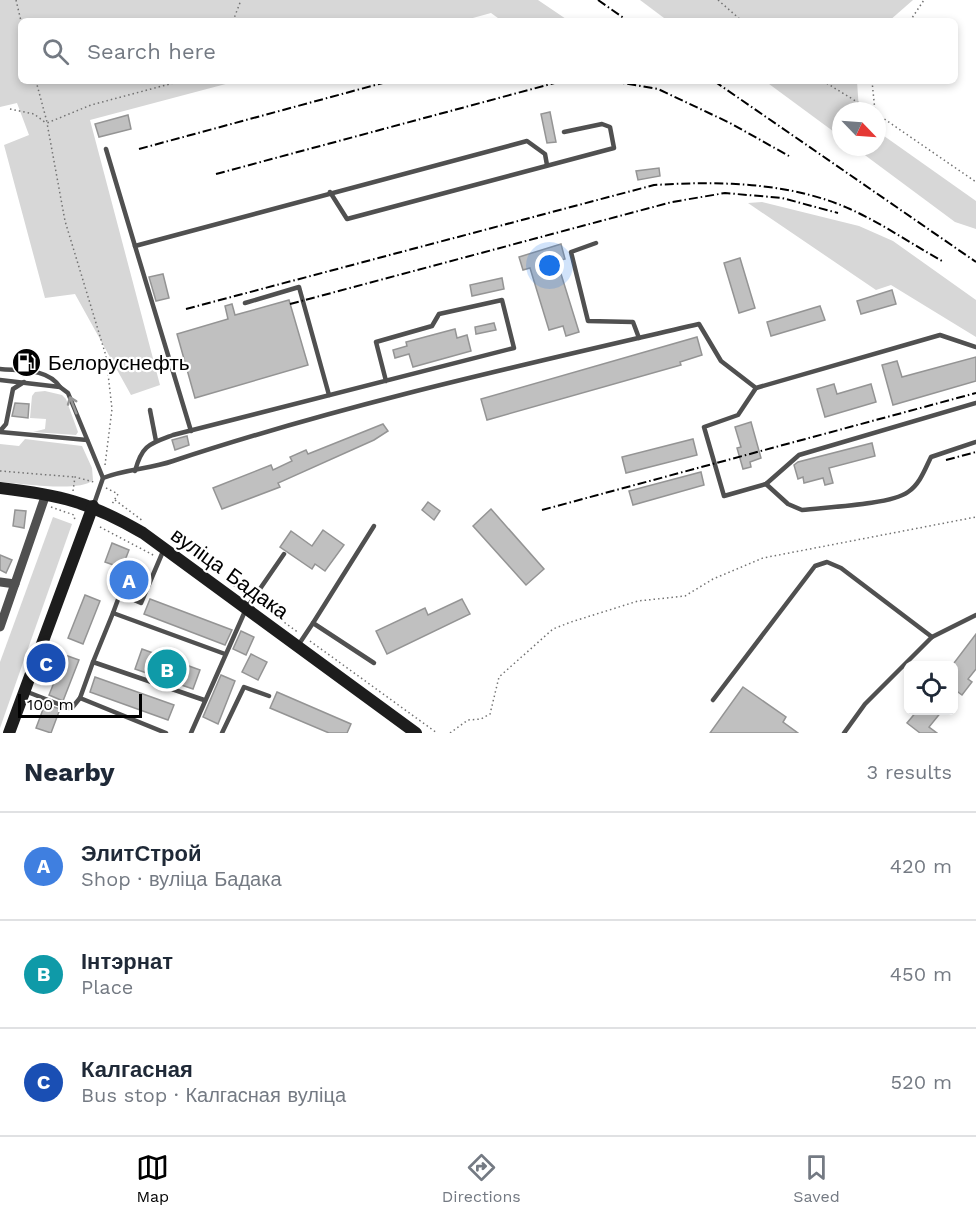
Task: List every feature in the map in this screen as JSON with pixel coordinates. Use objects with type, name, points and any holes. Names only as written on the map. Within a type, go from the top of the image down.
[{"type":"main road","name":"вуліца Бадака","points":[[0,488],[46,494],[93,506],[143,533],[301,642],[416,733]]},
{"type":"main road","points":[[9,733],[93,506]]},
{"type":"street","points":[[0,627],[46,494]]},
{"type":"street","points":[[0,582],[15,584]]},
{"type":"lane","points":[[330,192],[347,219],[614,148],[610,127],[602,124],[564,132]]},
{"type":"lane","points":[[135,246],[527,141],[545,154],[547,165]]},
{"type":"lane","points":[[106,149],[191,431]]},
{"type":"lane","points":[[596,243],[571,252],[588,321],[633,322],[639,338]]},
{"type":"lane","points":[[245,303],[299,287],[330,395]]},
{"type":"lane","points":[[135,471],[140,452],[156,441],[514,348],[502,300],[439,314],[432,326],[376,342],[386,381]]},
{"type":"lane","points":[[104,478],[119,472],[147,470],[183,456],[334,412],[699,324],[721,361],[756,388]]},
{"type":"lane","points":[[976,347],[940,335],[756,388],[738,415],[704,427],[724,496],[766,484],[799,455],[976,404]]},
{"type":"lane","points":[[0,369],[42,373],[54,378],[68,393],[104,478],[93,506]]},
{"type":"lane","points":[[0,380],[60,387]]},
{"type":"lane","points":[[0,432],[6,424],[13,389],[24,382]]},
{"type":"lane","points":[[150,410],[156,441]]},
{"type":"lane","points":[[0,432],[87,440]]},
{"type":"lane","points":[[766,484],[788,504],[802,510],[892,499],[908,492],[919,481],[931,457],[976,442]]},
{"type":"lane","points":[[301,642],[374,526]]},
{"type":"lane","points":[[24,690],[71,709],[80,698],[120,594],[141,603],[164,549]]},
{"type":"lane","points":[[190,733],[249,604],[284,554]]},
{"type":"lane","points":[[713,700],[815,566],[826,562],[841,568],[932,637]]},
{"type":"lane","points":[[113,613],[225,654]]},
{"type":"lane","points":[[844,733],[866,704],[932,637],[976,615]]},
{"type":"lane","points":[[313,623],[374,663]]},
{"type":"lane","points":[[93,662],[204,700]]},
{"type":"lane","points":[[222,733],[244,687],[269,696]]},
{"type":"lane","points":[[80,698],[166,733]]},
{"type":"path","points":[[16,0],[20,18]]},
{"type":"path","points":[[234,18],[241,0]]},
{"type":"path","points":[[718,0],[739,18]]},
{"type":"path","points":[[912,18],[924,0]]},
{"type":"path","points":[[37,84],[47,123],[65,221],[106,356],[112,409],[104,478]]},
{"type":"path","points":[[47,123],[91,105],[170,84]]},
{"type":"path","points":[[828,84],[858,102]]},
{"type":"path","points":[[872,84],[873,102]]},
{"type":"path","points":[[10,109],[34,114],[47,123]]},
{"type":"path","points":[[886,120],[976,182]]},
{"type":"path","points":[[0,471],[75,477],[118,494]]},
{"type":"path","points":[[67,512],[72,500],[75,477]]},
{"type":"path","points":[[114,500],[151,527]]},
{"type":"path","points":[[450,733],[468,720],[481,719],[490,714],[499,677],[553,629],[629,603],[685,596],[713,579],[763,558],[976,516]]},
{"type":"path","points":[[225,579],[249,604],[301,642],[437,733]]},
{"type":"shaded area","points":[[0,0],[538,0],[565,18],[498,18],[491,13],[473,18],[18,18],[18,84],[226,84],[90,120],[160,385],[131,395],[75,294],[45,298],[4,145],[29,135],[17,103],[0,107]]},
{"type":"shaded area","points":[[640,0],[913,0],[892,18],[664,18]]},
{"type":"shaded area","points":[[769,84],[857,84],[858,102],[832,102],[832,130]]},
{"type":"shaded area","points":[[886,137],[976,201],[976,229],[955,222],[866,156],[886,156]]},
{"type":"shaded area","points":[[762,202],[859,226],[893,241],[976,300],[976,337],[891,285],[876,290],[748,203]]},
{"type":"shaded area","points":[[45,391],[62,395],[66,399],[78,432],[76,435],[33,432],[45,429],[46,419],[30,418],[32,396],[35,392]]},
{"type":"shaded area","points":[[25,439],[82,446],[92,468],[93,480],[86,484],[63,487],[0,482],[0,444],[19,446]]},
{"type":"shaded area","points":[[53,517],[72,524],[0,728],[0,662]]},
{"type":"building","points":[[550,112],[556,142],[547,143],[541,114]]},
{"type":"building","points":[[128,115],[131,129],[99,137],[95,124]]},
{"type":"building","points":[[659,168],[660,176],[638,180],[636,171]]},
{"type":"building","points":[[561,244],[565,259],[557,261],[579,332],[566,336],[563,326],[549,330],[530,268],[523,270],[519,257]]},
{"type":"building","points":[[740,258],[755,308],[739,313],[724,263]]},
{"type":"building","points":[[163,274],[169,298],[156,301],[149,277]]},
{"type":"building","points":[[502,278],[504,289],[472,296],[470,285]]},
{"type":"building","points":[[892,290],[896,304],[861,314],[857,301]]},
{"type":"building","points":[[289,300],[308,365],[195,398],[177,334],[228,319],[225,306],[232,304],[235,315]]},
{"type":"building","points":[[820,306],[825,320],[771,336],[767,322]]},
{"type":"building","points":[[494,323],[496,330],[476,334],[475,327]]},
{"type":"building","points":[[455,329],[457,338],[467,335],[471,351],[413,367],[409,354],[395,358],[393,350],[407,346],[406,342]]},
{"type":"building","points":[[697,337],[702,355],[680,362],[681,365],[487,420],[481,399]]},
{"type":"building","points":[[976,357],[976,381],[893,405],[882,365],[897,361],[902,377]]},
{"type":"building","points":[[834,384],[837,394],[871,384],[876,402],[825,417],[817,389]]},
{"type":"building","points":[[15,403],[29,404],[28,418],[12,416]]},
{"type":"building","points":[[751,422],[761,458],[750,462],[751,467],[743,469],[737,448],[741,447],[735,427]]},
{"type":"building","points":[[383,424],[388,431],[374,440],[278,483],[280,487],[222,509],[213,488],[271,465],[273,470],[292,461],[290,457],[306,450],[308,454]]},
{"type":"building","points":[[187,436],[189,445],[175,450],[172,440]]},
{"type":"building","points":[[693,439],[697,455],[626,473],[622,457]]},
{"type":"building","points":[[872,443],[875,456],[829,468],[833,483],[825,485],[823,478],[804,483],[803,477],[798,479],[794,465],[798,462]]},
{"type":"building","points":[[701,472],[704,485],[633,505],[629,491]]},
{"type":"building","points":[[428,502],[440,511],[434,520],[422,510]]},
{"type":"building","points":[[491,509],[544,569],[526,585],[473,526]]},
{"type":"building","points":[[15,510],[26,511],[24,528],[13,526]]},
{"type":"building","points":[[323,530],[344,545],[325,571],[315,564],[312,569],[280,547],[291,531],[312,546]]},
{"type":"building","points":[[112,543],[129,550],[122,568],[105,562]]},
{"type":"building","points":[[0,555],[12,560],[6,573],[0,570]]},
{"type":"building","points":[[125,572],[142,578],[135,596],[118,590]]},
{"type":"building","points":[[85,595],[100,601],[83,644],[68,638]]},
{"type":"building","points":[[150,599],[232,630],[225,645],[144,614]]},
{"type":"building","points":[[462,599],[470,614],[387,654],[376,631],[425,608],[428,615]]},
{"type":"building","points":[[241,631],[254,637],[246,655],[233,649]]},
{"type":"building","points":[[976,634],[976,669],[968,679],[972,682],[962,695],[958,692],[958,661],[956,661]]},
{"type":"building","points":[[142,649],[200,670],[193,689],[135,669]]},
{"type":"building","points":[[251,654],[267,662],[258,680],[242,672]]},
{"type":"building","points":[[65,655],[79,660],[63,701],[49,695]]},
{"type":"building","points":[[221,675],[235,681],[218,724],[203,717]]},
{"type":"building","points":[[95,677],[174,705],[168,720],[90,692]]},
{"type":"building","points":[[743,687],[786,717],[783,722],[798,733],[710,733]]},
{"type":"building","points":[[277,692],[351,724],[347,733],[329,733],[270,708]]},
{"type":"building","points":[[45,704],[60,709],[51,733],[36,728]]},
{"type":"building","points":[[914,715],[939,715],[929,727],[937,733],[920,733],[907,723]]},
{"type":"railway","points":[[598,0],[624,18]]},
{"type":"railway","points":[[139,149],[379,84]]},
{"type":"railway","points":[[216,174],[551,84]]},
{"type":"railway","points":[[629,84],[658,89],[730,123],[789,156]]},
{"type":"railway","points":[[718,84],[976,262]]},
{"type":"railway","points":[[186,309],[654,185],[704,183],[754,185],[803,193],[850,209],[942,261]]},
{"type":"railway","points":[[290,304],[672,202],[725,193],[782,198],[838,213]]},
{"type":"railway","points":[[542,510],[976,393]]},
{"type":"railway","points":[[946,460],[976,452]]},
{"type":"place","name":"Белоруснефть","points":[[27,362]]},
{"type":"place","name":"ЭлитСтрой","points":[[129,580]]},
{"type":"place","name":"Калгасная","points":[[46,663]]},
{"type":"place","name":"Інтэрнат","points":[[167,669]]}]
